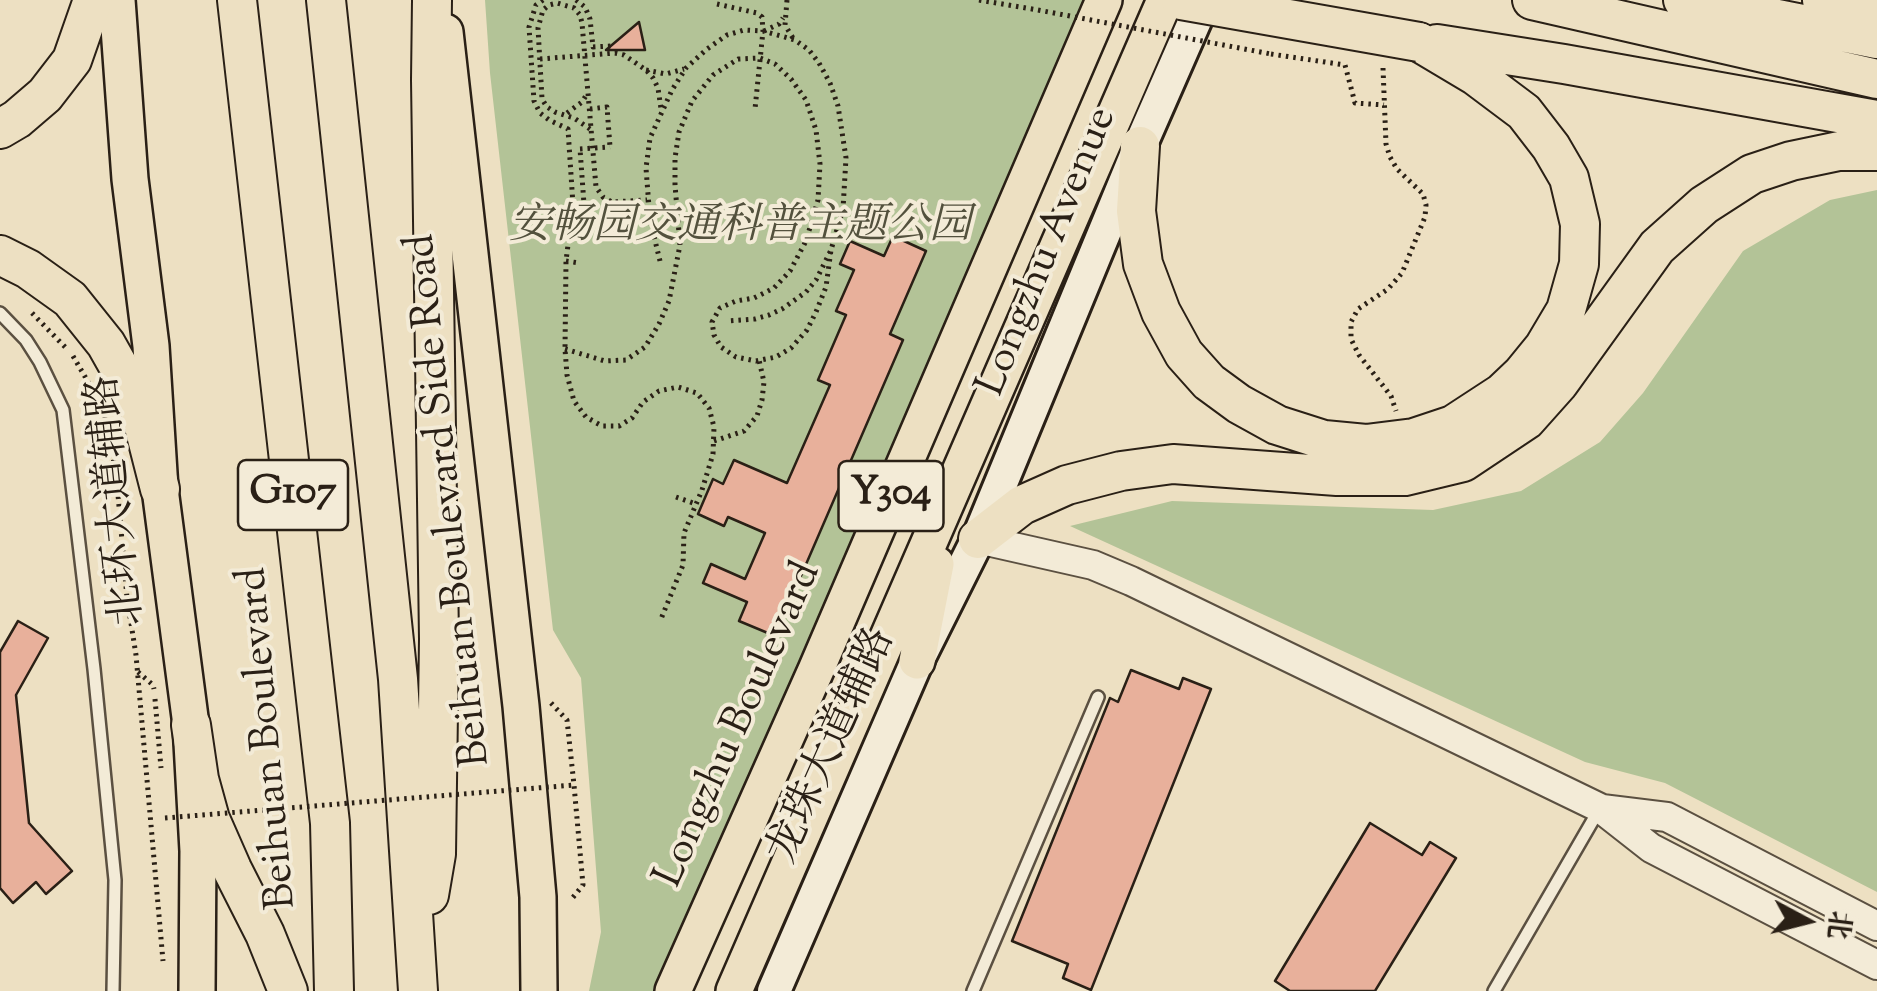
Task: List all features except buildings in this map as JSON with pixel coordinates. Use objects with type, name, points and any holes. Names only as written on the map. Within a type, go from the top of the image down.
[{"type":"highway","points":[[0,128],[45,95],[72,60],[93,0]]},
{"type":"highway","name":"Beihuan Boulevard","points":[[237,0],[330,823],[334,991]]},
{"type":"highway","name":"G107","points":[[326,0],[398,679],[418,982]]},
{"type":"highway","points":[[418,982],[436,854],[439,639],[432,0]]},
{"type":"highway","points":[[1181,0],[1402,48],[1564,64],[1877,120]]},
{"type":"highway","points":[[1532,0],[1877,79]]},
{"type":"highway","points":[[1684,0],[1877,39]]},
{"type":"highway","points":[[1822,0],[1877,10]]},
{"type":"highway","points":[[1140,146],[1136,211],[1143,264],[1176,340],[1209,382],[1276,425],[1324,440],[1366,444],[1414,438],[1453,425],[1502,393],[1544,346],[1566,310],[1579,264],[1580,224],[1569,178],[1524,112],[1476,76],[1402,48]]},
{"type":"highway","points":[[978,540],[1022,505],[1067,486],[1121,471],[1173,464],[1338,476],[1405,476],[1463,462],[1526,420],[1559,383],[1657,247],[1704,205],[1752,174],[1792,161],[1839,150],[1877,151]]},
{"type":"highway","points":[[0,255],[28,268],[70,298],[106,344],[137,399],[160,489]]},
{"type":"highway","points":[[190,726],[210,820],[288,991]]},
{"type":"main road","name":"北环大道辅路","points":[[117,0],[160,489],[190,726],[198,851],[197,991]]},
{"type":"main road","name":"Beihuan Boulevard Side Road","points":[[441,0],[521,706],[538,896],[539,991]]},
{"type":"main road","name":"Longzhu Boulevard","points":[[673,991],[816,670],[1104,0]]},
{"type":"main road","points":[[734,991],[1165,0]]},
{"type":"main road","name":"Longzhu Avenue","points":[[978,540],[1204,0]]},
{"type":"main road","points":[[917,661],[948,501]]},
{"type":"main road","name":"龙珠大道辅路","points":[[774,991],[917,661],[978,540]]},
{"type":"street","points":[[978,540],[1106,570],[1600,808],[1650,848],[1877,965]]},
{"type":"street","points":[[1600,808],[1667,817],[1877,926]]},
{"type":"lane","points":[[0,314],[26,340],[63,410],[115,880],[113,991]]},
{"type":"lane","points":[[973,991],[1098,698]]},
{"type":"lane","points":[[1494,991],[1600,808]]},
{"type":"path","points":[[543,0],[536,5],[530,27],[534,101],[540,113],[568,129],[573,205],[566,260],[564,349],[574,401],[586,417],[602,426],[619,426],[632,418],[643,402],[660,390],[678,387],[698,393],[710,408],[713,454],[684,533],[683,565],[661,618]]},
{"type":"path","points":[[576,0],[590,19],[593,47],[611,46]]},
{"type":"path","points":[[762,31],[779,24],[787,0]]},
{"type":"path","points":[[979,0],[1345,66],[1355,103],[1384,105]]},
{"type":"path","points":[[590,129],[583,122],[547,107],[542,98],[538,19],[549,5],[558,3],[574,8],[580,15],[596,187],[612,202],[648,200]]},
{"type":"path","points":[[717,4],[762,17],[755,109]]},
{"type":"path","points":[[784,16],[795,40]]},
{"type":"path","points":[[564,349],[605,361],[626,360],[646,347],[669,301],[677,270],[680,245],[675,158],[679,132],[692,101],[713,75],[738,59],[760,58],[774,64],[806,100],[816,130],[820,164],[818,200],[806,241],[790,271],[774,288],[720,308],[712,322],[714,336],[721,347],[736,357],[759,360],[776,357],[806,330],[826,287],[846,184],[844,133],[830,83],[809,50],[795,40],[744,30],[727,35],[686,68],[650,138],[646,168],[648,200],[660,261]]},
{"type":"path","points":[[1398,421],[1391,396],[1359,356],[1351,339],[1351,322],[1358,309],[1388,289],[1402,274],[1425,218],[1422,194],[1390,158],[1384,105],[1402,48]]},
{"type":"path","points":[[539,58],[615,53],[633,60],[646,70],[658,88],[660,112]]},
{"type":"path","points":[[646,70],[666,74],[686,68]]},
{"type":"path","points":[[564,114],[588,93]]},
{"type":"path","points":[[573,205],[584,204],[580,149],[610,147],[607,107],[589,109]]},
{"type":"path","points":[[728,321],[769,316],[796,300],[816,280],[832,250]]},
{"type":"path","points":[[566,260],[580,262]]},
{"type":"path","points":[[28,308],[72,355],[104,410],[116,472],[138,672],[163,962]]},
{"type":"path","points":[[714,441],[744,431],[757,416],[764,382],[759,360]]},
{"type":"path","points":[[676,497],[696,504]]},
{"type":"path","points":[[138,672],[153,685]]},
{"type":"path","points":[[551,703],[567,720],[574,785],[583,885],[570,901]]},
{"type":"path","points":[[165,818],[574,785]]},
{"type":"path","points":[[158,900],[171,886]]},
{"type":"green space","name":"安畅园交通科普主题公园","points":[[485,0],[1091,0],[686,926],[653,991],[589,991],[601,932],[581,678],[553,630]]},
{"type":"green space","points":[[1877,190],[1877,892],[1665,783],[1585,762],[1070,526],[1172,501],[1433,510],[1521,491],[1600,442],[1643,393],[1743,251],[1830,200]]}]
